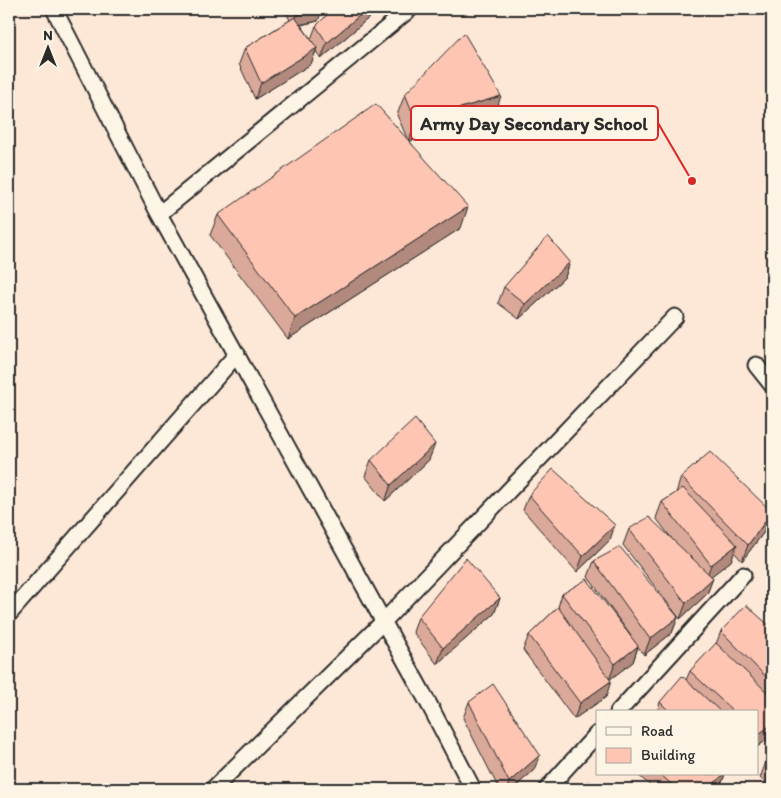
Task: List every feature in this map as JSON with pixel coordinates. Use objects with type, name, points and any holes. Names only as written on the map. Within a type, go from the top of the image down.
[{"type":"street","points":[[54,9],[159,214],[384,621],[472,789]]},
{"type":"street","points":[[159,214],[410,9]]},
{"type":"street","points":[[213,789],[384,621],[675,317]]},
{"type":"street","points":[[9,614],[237,354]]},
{"type":"street","points":[[756,365],[772,385]]},
{"type":"street","points":[[620,710],[743,575]]},
{"type":"street","points":[[547,789],[596,735]]},
{"type":"building","points":[[294,9],[321,9],[322,11],[297,15]]},
{"type":"building","points":[[333,9],[367,9],[327,43],[316,26]]},
{"type":"building","points":[[295,17],[317,48],[261,83],[245,48]]},
{"type":"building","points":[[464,33],[501,96],[416,121],[405,94]]},
{"type":"building","points":[[376,104],[468,207],[295,318],[218,215]]},
{"type":"building","points":[[548,236],[570,262],[525,304],[504,287]]},
{"type":"building","points":[[415,419],[435,444],[391,485],[371,460]]},
{"type":"building","points":[[710,452],[772,512],[748,545],[681,477]]},
{"type":"building","points":[[553,469],[615,525],[583,556],[529,495]]},
{"type":"building","points":[[683,488],[737,545],[711,565],[662,502]]},
{"type":"building","points":[[649,517],[713,578],[686,603],[629,529]]},
{"type":"building","points":[[620,547],[678,617],[650,639],[594,561]]},
{"type":"building","points":[[466,558],[500,598],[443,648],[418,617]]},
{"type":"building","points":[[587,579],[638,646],[615,664],[562,594]]},
{"type":"building","points":[[746,605],[772,628],[772,683],[721,631]]},
{"type":"building","points":[[558,607],[611,681],[580,703],[529,635]]},
{"type":"building","points":[[716,643],[772,697],[772,724],[758,734],[758,710],[732,710],[690,671]]},
{"type":"building","points":[[682,676],[719,710],[668,710],[660,702]]},
{"type":"building","points":[[493,684],[540,755],[509,782],[469,702]]},
{"type":"building","points":[[772,757],[772,768],[766,762]]},
{"type":"building","points":[[662,776],[722,776],[708,789],[677,789]]},
{"type":"building","points":[[588,781],[598,789],[579,789]]},
{"type":"place","name":"Army Day Secondary School","points":[[692,181]]}]
